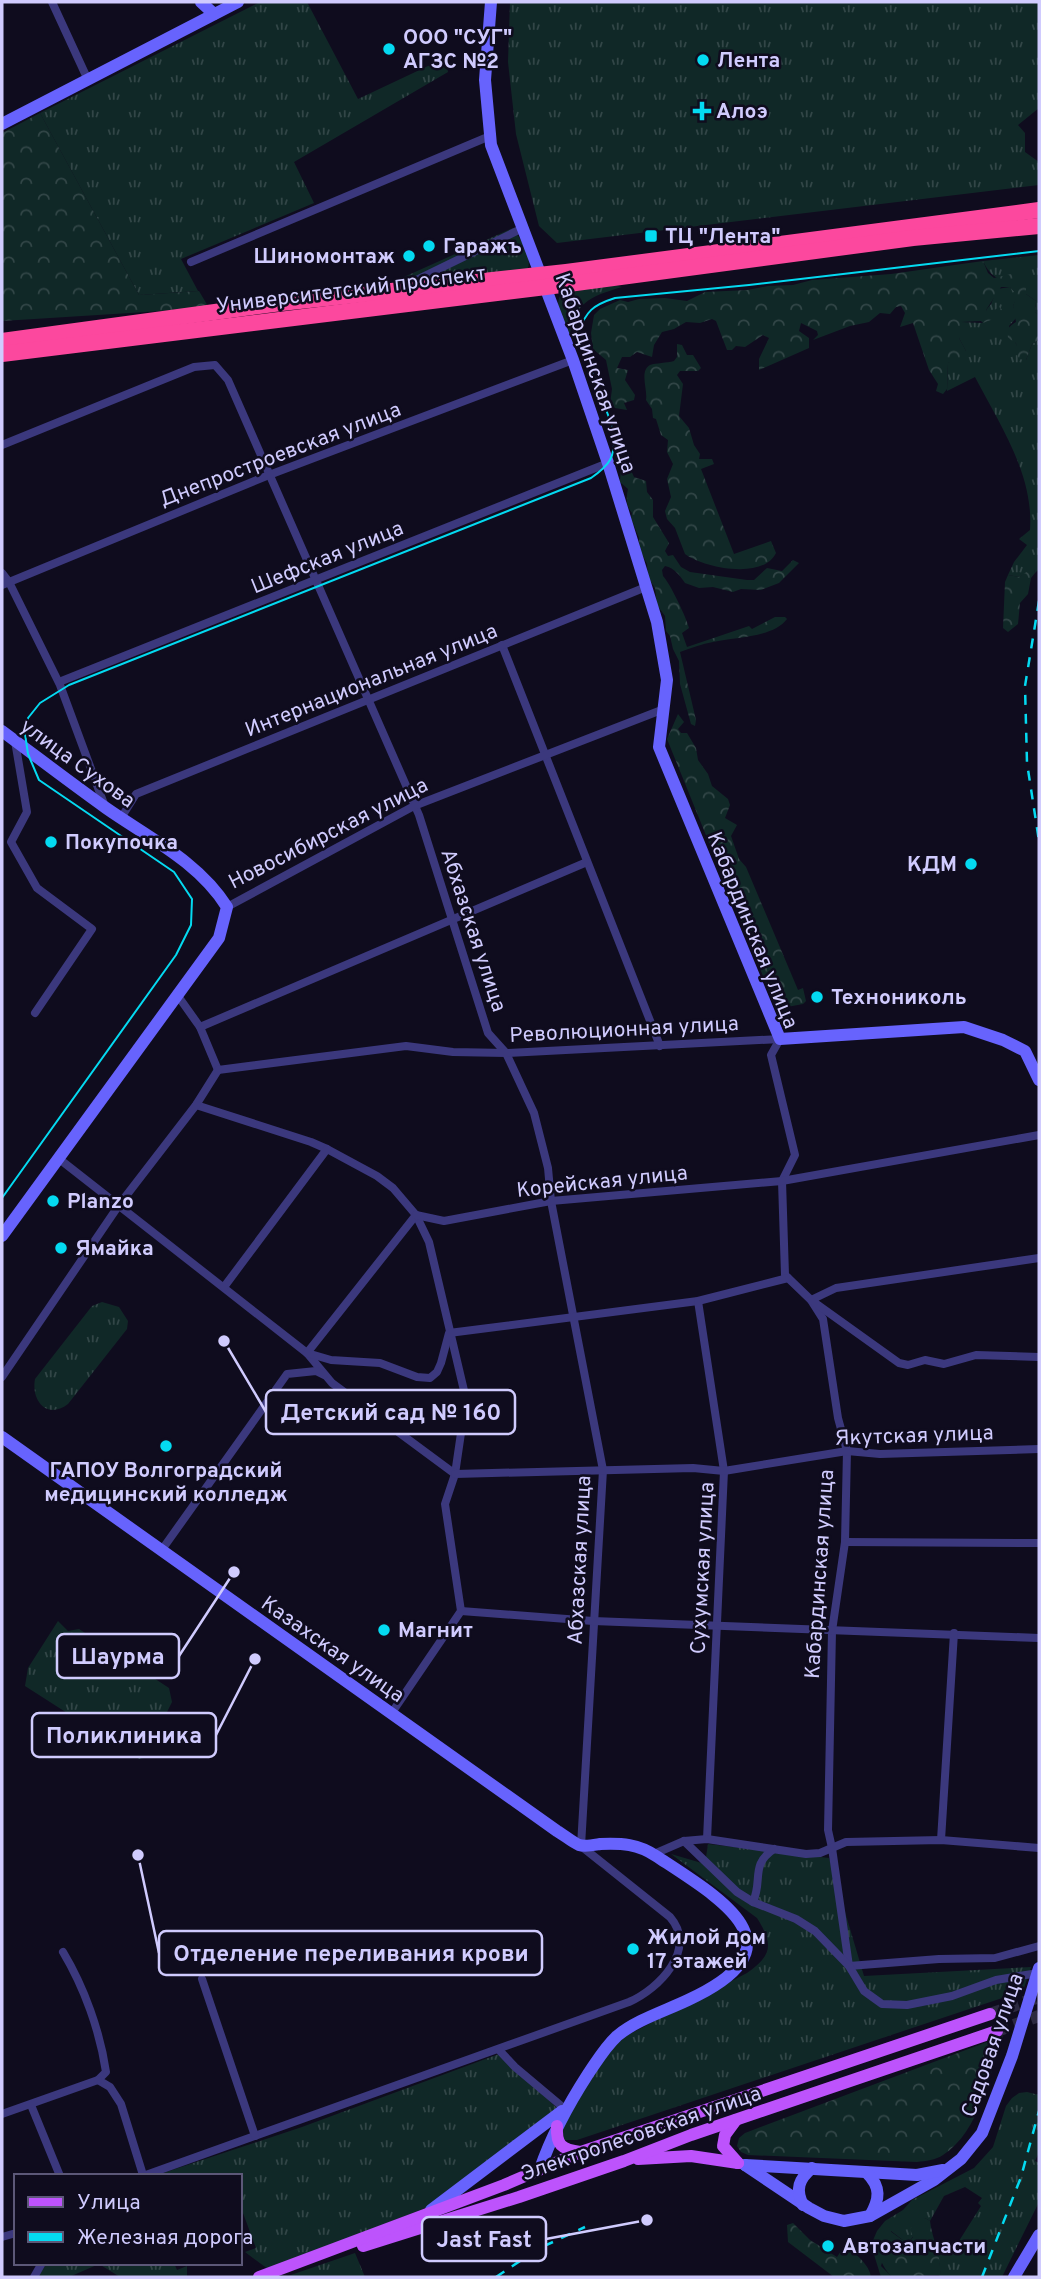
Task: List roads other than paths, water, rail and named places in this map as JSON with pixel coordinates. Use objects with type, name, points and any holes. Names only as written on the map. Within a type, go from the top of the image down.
[{"type":"highway","points":[[912,232],[1039,210]]},
{"type":"highway","points":[[912,232],[1039,226]]},
{"type":"highway","name":"Университетский проспект","points":[[2,354],[912,232]]},
{"type":"highway","name":"Университетский проспект","points":[[2,341],[281,303],[394,291],[544,281]]},
{"type":"main road","name":"Электролесовская улица","points":[[259,2277],[425,2215],[580,2152],[990,2014]]},
{"type":"main road","name":"Электролесовская улица","points":[[296,2264],[429,2225],[624,2161],[648,2150],[997,2031]]},
{"type":"main road","points":[[736,2120],[724,2135],[723,2146],[741,2164]]},
{"type":"main road","points":[[557,2126],[556,2138],[560,2144],[568,2150],[580,2152]]},
{"type":"main road","points":[[624,2161],[691,2156],[741,2164]]},
{"type":"main road","points":[[540,2169],[545,2187]]},
{"type":"street","points":[[52,2],[88,80]]},
{"type":"street","points":[[201,2],[214,14]]},
{"type":"street","points":[[2,124],[238,2]]},
{"type":"street","name":"Кабардинская улица","points":[[491,2],[485,80],[491,145],[573,360],[657,622],[667,680],[659,747],[780,1039],[771,1055],[795,1155],[782,1181],[785,1275],[811,1300],[823,1319],[838,1418],[847,1451],[845,1542],[832,1631],[828,1830],[849,1966]]},
{"type":"street","points":[[191,262],[490,136]]},
{"type":"street","points":[[394,291],[523,228]]},
{"type":"street","name":"Днепростроевская улица","points":[[5,584],[269,475],[573,360]]},
{"type":"street","name":"Абхазская улица","points":[[2,445],[194,367],[215,366],[228,380],[419,815],[488,1033],[506,1053],[534,1113],[548,1168],[551,1201],[603,1470],[581,1846]]},
{"type":"street","name":"Шефская улица","points":[[59,682],[608,463]]},
{"type":"street","points":[[2,573],[5,584],[59,682],[105,807]]},
{"type":"street","name":"Интернациональная улица","points":[[121,818],[136,794],[646,587]]},
{"type":"street","points":[[502,645],[660,1046]]},
{"type":"street","name":"Новосибирская улица","points":[[2,1236],[219,938],[227,907],[414,806],[664,709]]},
{"type":"street","name":"улица Сухова","points":[[2,731],[105,807],[190,865],[214,886],[227,907]]},
{"type":"street","points":[[15,741],[27,812],[11,842],[37,888],[92,929],[35,1013]]},
{"type":"street","points":[[200,1027],[587,862]]},
{"type":"street","points":[[2,1377],[119,1205],[196,1105],[218,1070],[200,1027],[178,996]]},
{"type":"street","points":[[780,1039],[964,1027],[1003,1040],[1025,1051],[1039,1080]]},
{"type":"street","name":"Революционная улица","points":[[218,1070],[406,1046],[453,1052],[506,1053],[780,1039]]},
{"type":"street","points":[[196,1105],[311,1142],[377,1176],[393,1188],[416,1215],[429,1242],[466,1399],[455,1474],[445,1504],[461,1611],[391,1714]]},
{"type":"street","name":"Корейская улица","points":[[416,1215],[444,1221],[551,1201],[782,1181],[1039,1135]]},
{"type":"street","points":[[224,1287],[327,1149]]},
{"type":"street","points":[[58,1158],[307,1353],[332,1383],[455,1474]]},
{"type":"street","points":[[307,1353],[416,1215]]},
{"type":"street","points":[[1039,1258],[836,1288],[811,1300],[900,1363],[908,1365],[925,1360],[944,1364],[976,1355],[1039,1357]]},
{"type":"street","points":[[449,1333],[698,1301],[788,1278]]},
{"type":"street","name":"Сухумская улица","points":[[698,1301],[724,1471],[706,1839]]},
{"type":"street","points":[[307,1353],[331,1360],[380,1363],[417,1377],[430,1378],[441,1363],[449,1333]]},
{"type":"street","points":[[161,1550],[287,1374],[316,1371],[327,1376]]},
{"type":"street","name":"Казахская улица","points":[[2,1437],[581,1846]]},
{"type":"street","name":"Якутская улица","points":[[455,1474],[693,1468],[724,1471],[847,1451],[880,1454],[1039,1448]]},
{"type":"street","points":[[845,1542],[1039,1543]]},
{"type":"street","points":[[461,1611],[593,1620],[1039,1638]]},
{"type":"street","points":[[941,1840],[954,1633]]},
{"type":"street","points":[[654,1854],[684,1841],[706,1839],[806,1854],[820,1853],[846,1842],[941,1840],[1039,1848]]},
{"type":"street","points":[[684,1841],[737,1892],[752,1902],[796,1919],[815,1931],[849,1966],[864,1991],[882,2004],[907,2005],[952,1996],[996,1980],[1039,1970]]},
{"type":"street","points":[[540,2169],[565,2109],[600,2055],[626,2029],[716,1985],[732,1974],[745,1958],[749,1948],[743,1925],[732,1912],[654,1854],[637,1845],[614,1843],[581,1846]]},
{"type":"street","points":[[149,2174],[641,1997],[664,1976],[678,1954],[680,1939],[677,1924],[581,1846]]},
{"type":"street","points":[[752,1902],[758,1887],[760,1861],[774,1849]]},
{"type":"street","points":[[849,1966],[995,1958],[1039,1947]]},
{"type":"street","points":[[2,2114],[97,2080],[106,2072],[103,2050],[76,1974],[63,1952]]},
{"type":"street","name":"Садовая улица","points":[[741,2164],[803,2205],[835,2220],[870,2216],[901,2200],[953,2166],[976,2141],[988,2119],[1013,2053],[1039,1970]]},
{"type":"street","points":[[202,1979],[255,2136]]},
{"type":"street","points":[[499,2050],[565,2109]]},
{"type":"street","points":[[97,2080],[110,2087],[121,2104],[142,2174]]},
{"type":"street","points":[[31,2105],[59,2174]]},
{"type":"street","points":[[425,2215],[565,2109]]},
{"type":"street","points":[[741,2164],[917,2175],[953,2166]]},
{"type":"street","points":[[803,2205],[798,2188],[801,2180],[812,2168]]},
{"type":"street","points":[[867,2173],[879,2189],[877,2205],[870,2216]]},
{"type":"street","points":[[1014,2277],[1039,2235]]},
{"type":"tunnel","points":[[990,2014],[1039,1997]]},
{"type":"tunnel","points":[[997,2031],[1039,2016]]},
{"type":"tram line","points":[[2,1198],[176,955],[191,925],[192,899],[174,872],[39,780],[28,754],[25,734],[28,718],[40,703],[69,685],[591,478],[610,460],[615,434],[578,333],[587,314],[601,303],[615,298],[1039,251]]},
{"type":"railway","points":[[1039,601],[1025,686],[1027,763],[1039,841]]},
{"type":"railway","points":[[982,2277],[1021,2177],[1039,2111]]},
{"type":"railway","points":[[496,2277],[538,2249],[585,2227]]},
{"type":"place","name":"ООО \"СУГ\" АГЗС №2","points":[[389,49]]},
{"type":"place","name":"Лента","points":[[703,60]]},
{"type":"place","name":"Алоэ","points":[[702,111]]},
{"type":"place","name":"ТЦ \"Лента\"","points":[[651,236]]},
{"type":"place","name":"Гаражъ","points":[[429,246]]},
{"type":"place","name":"Шиномонтаж","points":[[409,256]]},
{"type":"place","name":"Покупочка","points":[[51,842]]},
{"type":"place","name":"КДМ","points":[[971,864]]},
{"type":"place","name":"Технониколь","points":[[817,997]]},
{"type":"place","name":"Planzo","points":[[53,1201]]},
{"type":"place","name":"Ямайка","points":[[61,1248]]},
{"type":"place","name":"Детский сад № 160","points":[[224,1341]]},
{"type":"place","name":"ГАПОУ Волгоградский медицинский колледж","points":[[166,1446]]},
{"type":"place","name":"Шаурма","points":[[234,1572]]},
{"type":"place","name":"Магнит","points":[[384,1630]]},
{"type":"place","name":"Поликлиника","points":[[255,1659]]},
{"type":"place","name":"Отделение переливания крови","points":[[138,1855]]},
{"type":"place","name":"Жилой дом 17 этажей","points":[[633,1949]]},
{"type":"place","name":"Jast Fast","points":[[647,2220]]},
{"type":"place","name":"Автозапчасти","points":[[828,2246]]}]
